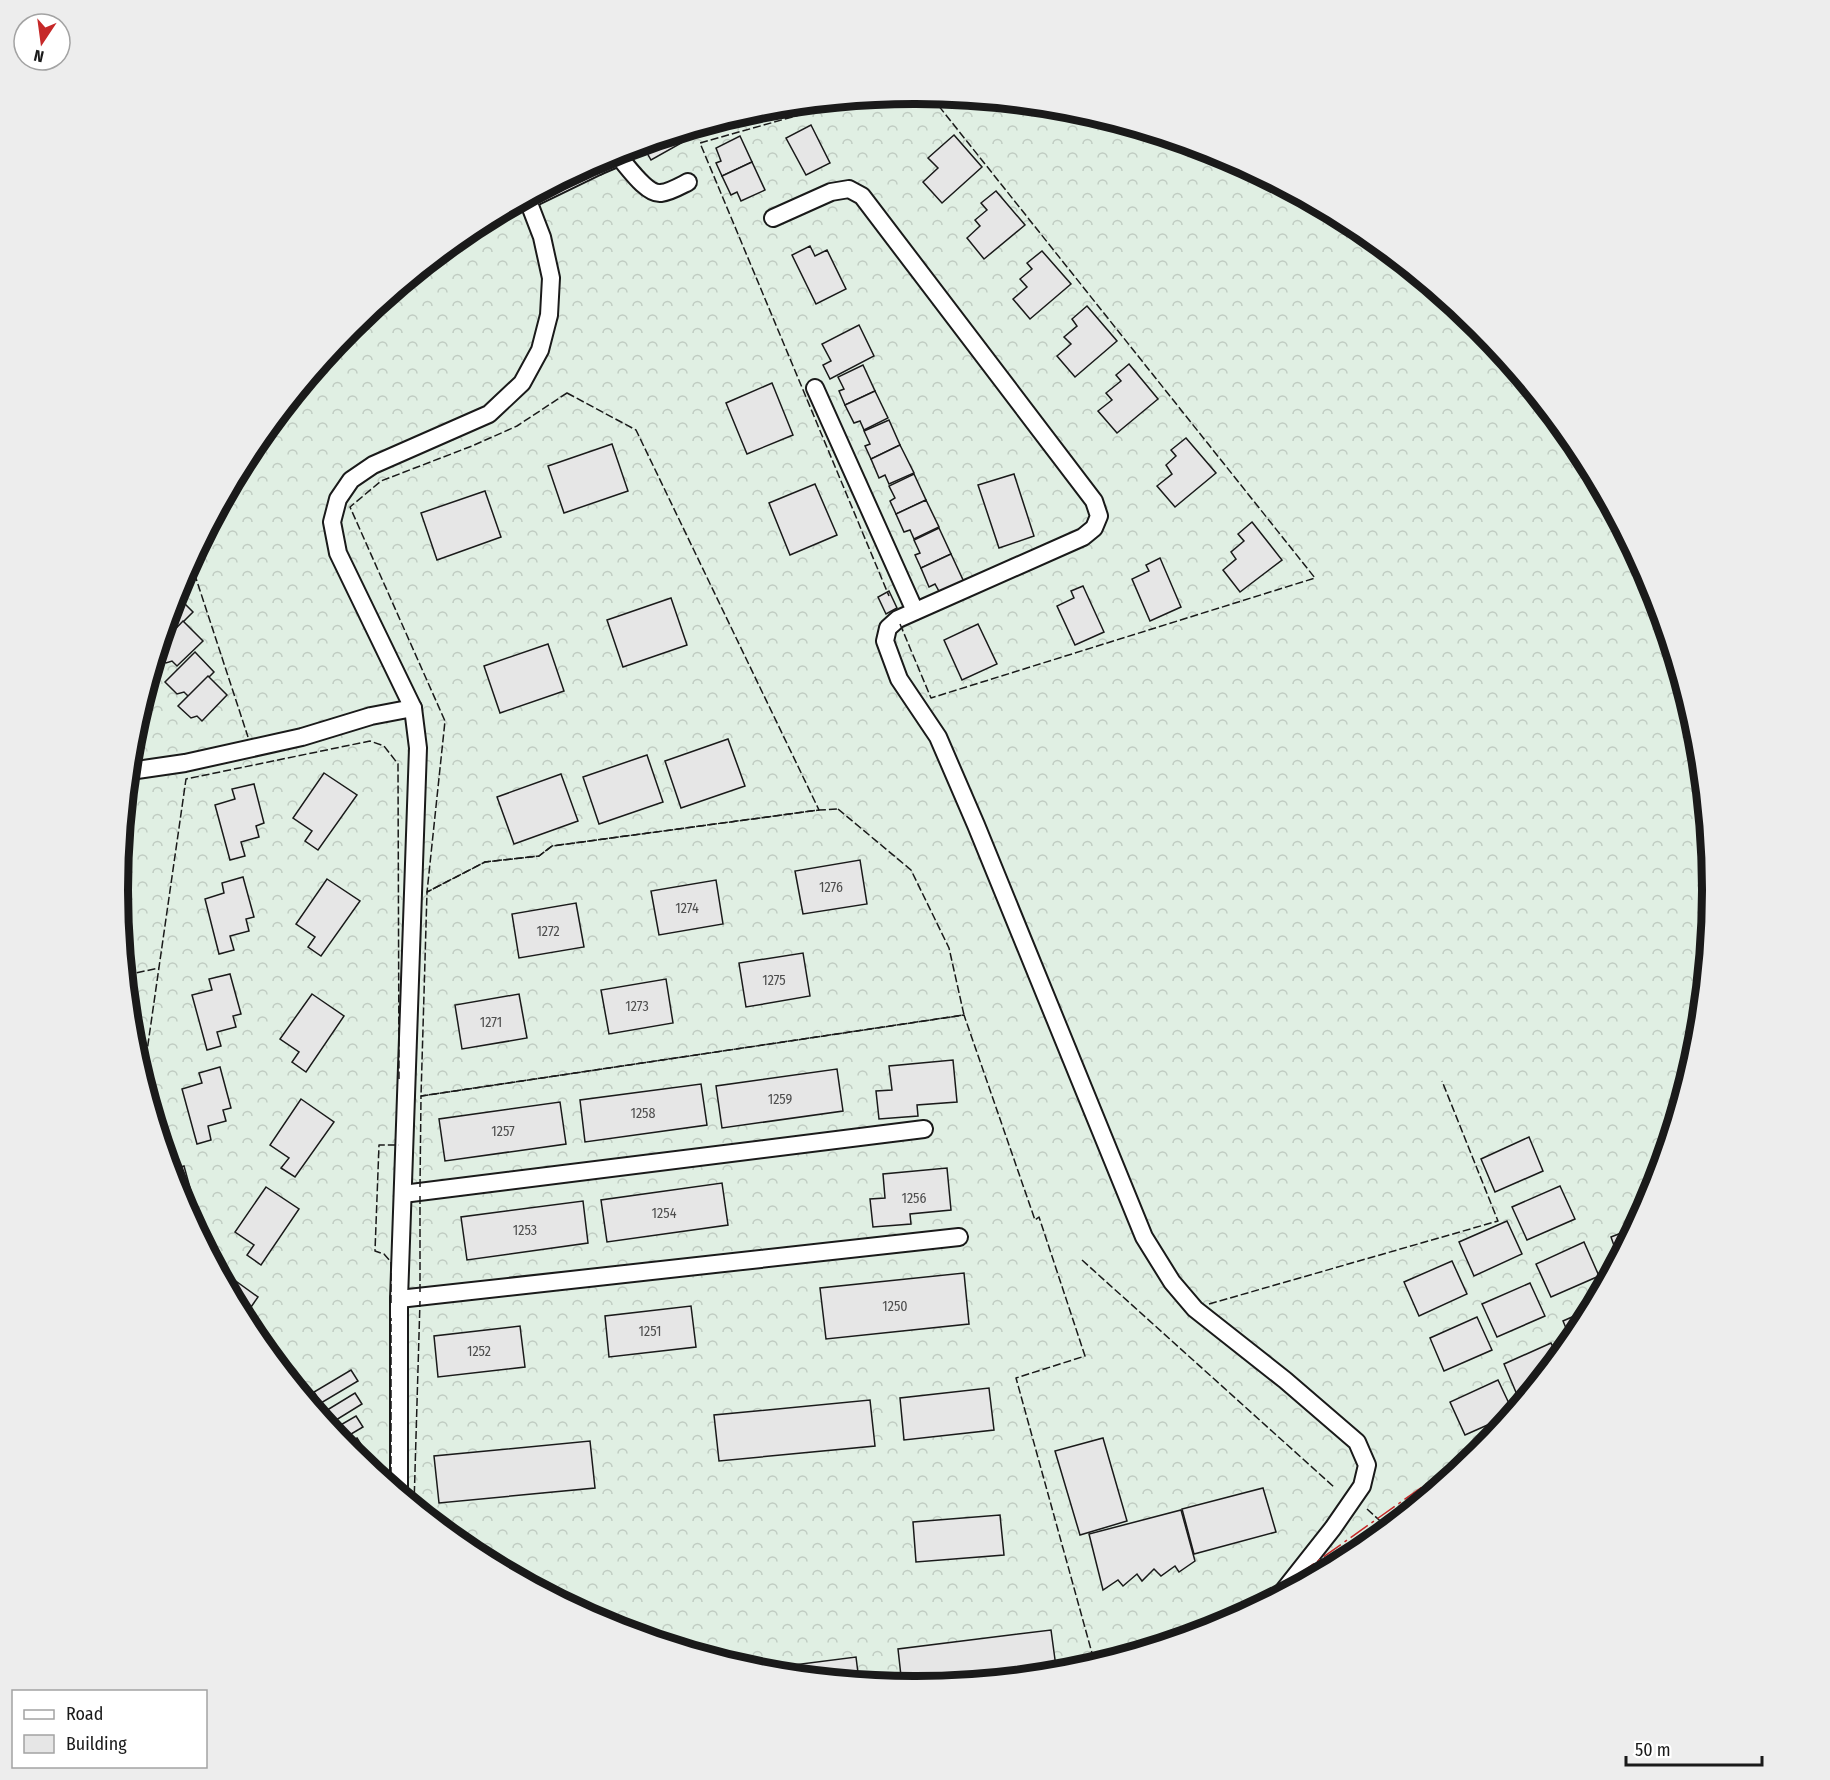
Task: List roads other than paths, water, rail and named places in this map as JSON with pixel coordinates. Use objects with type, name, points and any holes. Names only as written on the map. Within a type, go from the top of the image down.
[{"type":"street","points":[[622,160],[654,193],[664,193],[688,182]]},
{"type":"street","points":[[773,218],[831,192],[849,189],[862,196],[1094,501],[1099,516],[1094,528],[1083,537],[898,619],[888,628],[885,641],[899,679],[938,737],[1144,1238],[1172,1282],[1195,1309],[1285,1380],[1357,1442],[1367,1465],[1362,1486],[1333,1528],[1293,1579]]},
{"type":"street","points":[[399,1483],[399,1299],[418,759],[413,708],[338,553],[332,522],[338,499],[351,480],[373,465],[489,414],[522,383],[540,350],[549,315],[551,278],[542,237],[530,205]]},
{"type":"street","points":[[815,388],[915,611]]},
{"type":"street","points":[[138,770],[186,763],[302,737],[371,716],[413,708]]},
{"type":"street","points":[[403,1194],[924,1129]]},
{"type":"street","points":[[399,1299],[959,1237]]}]
